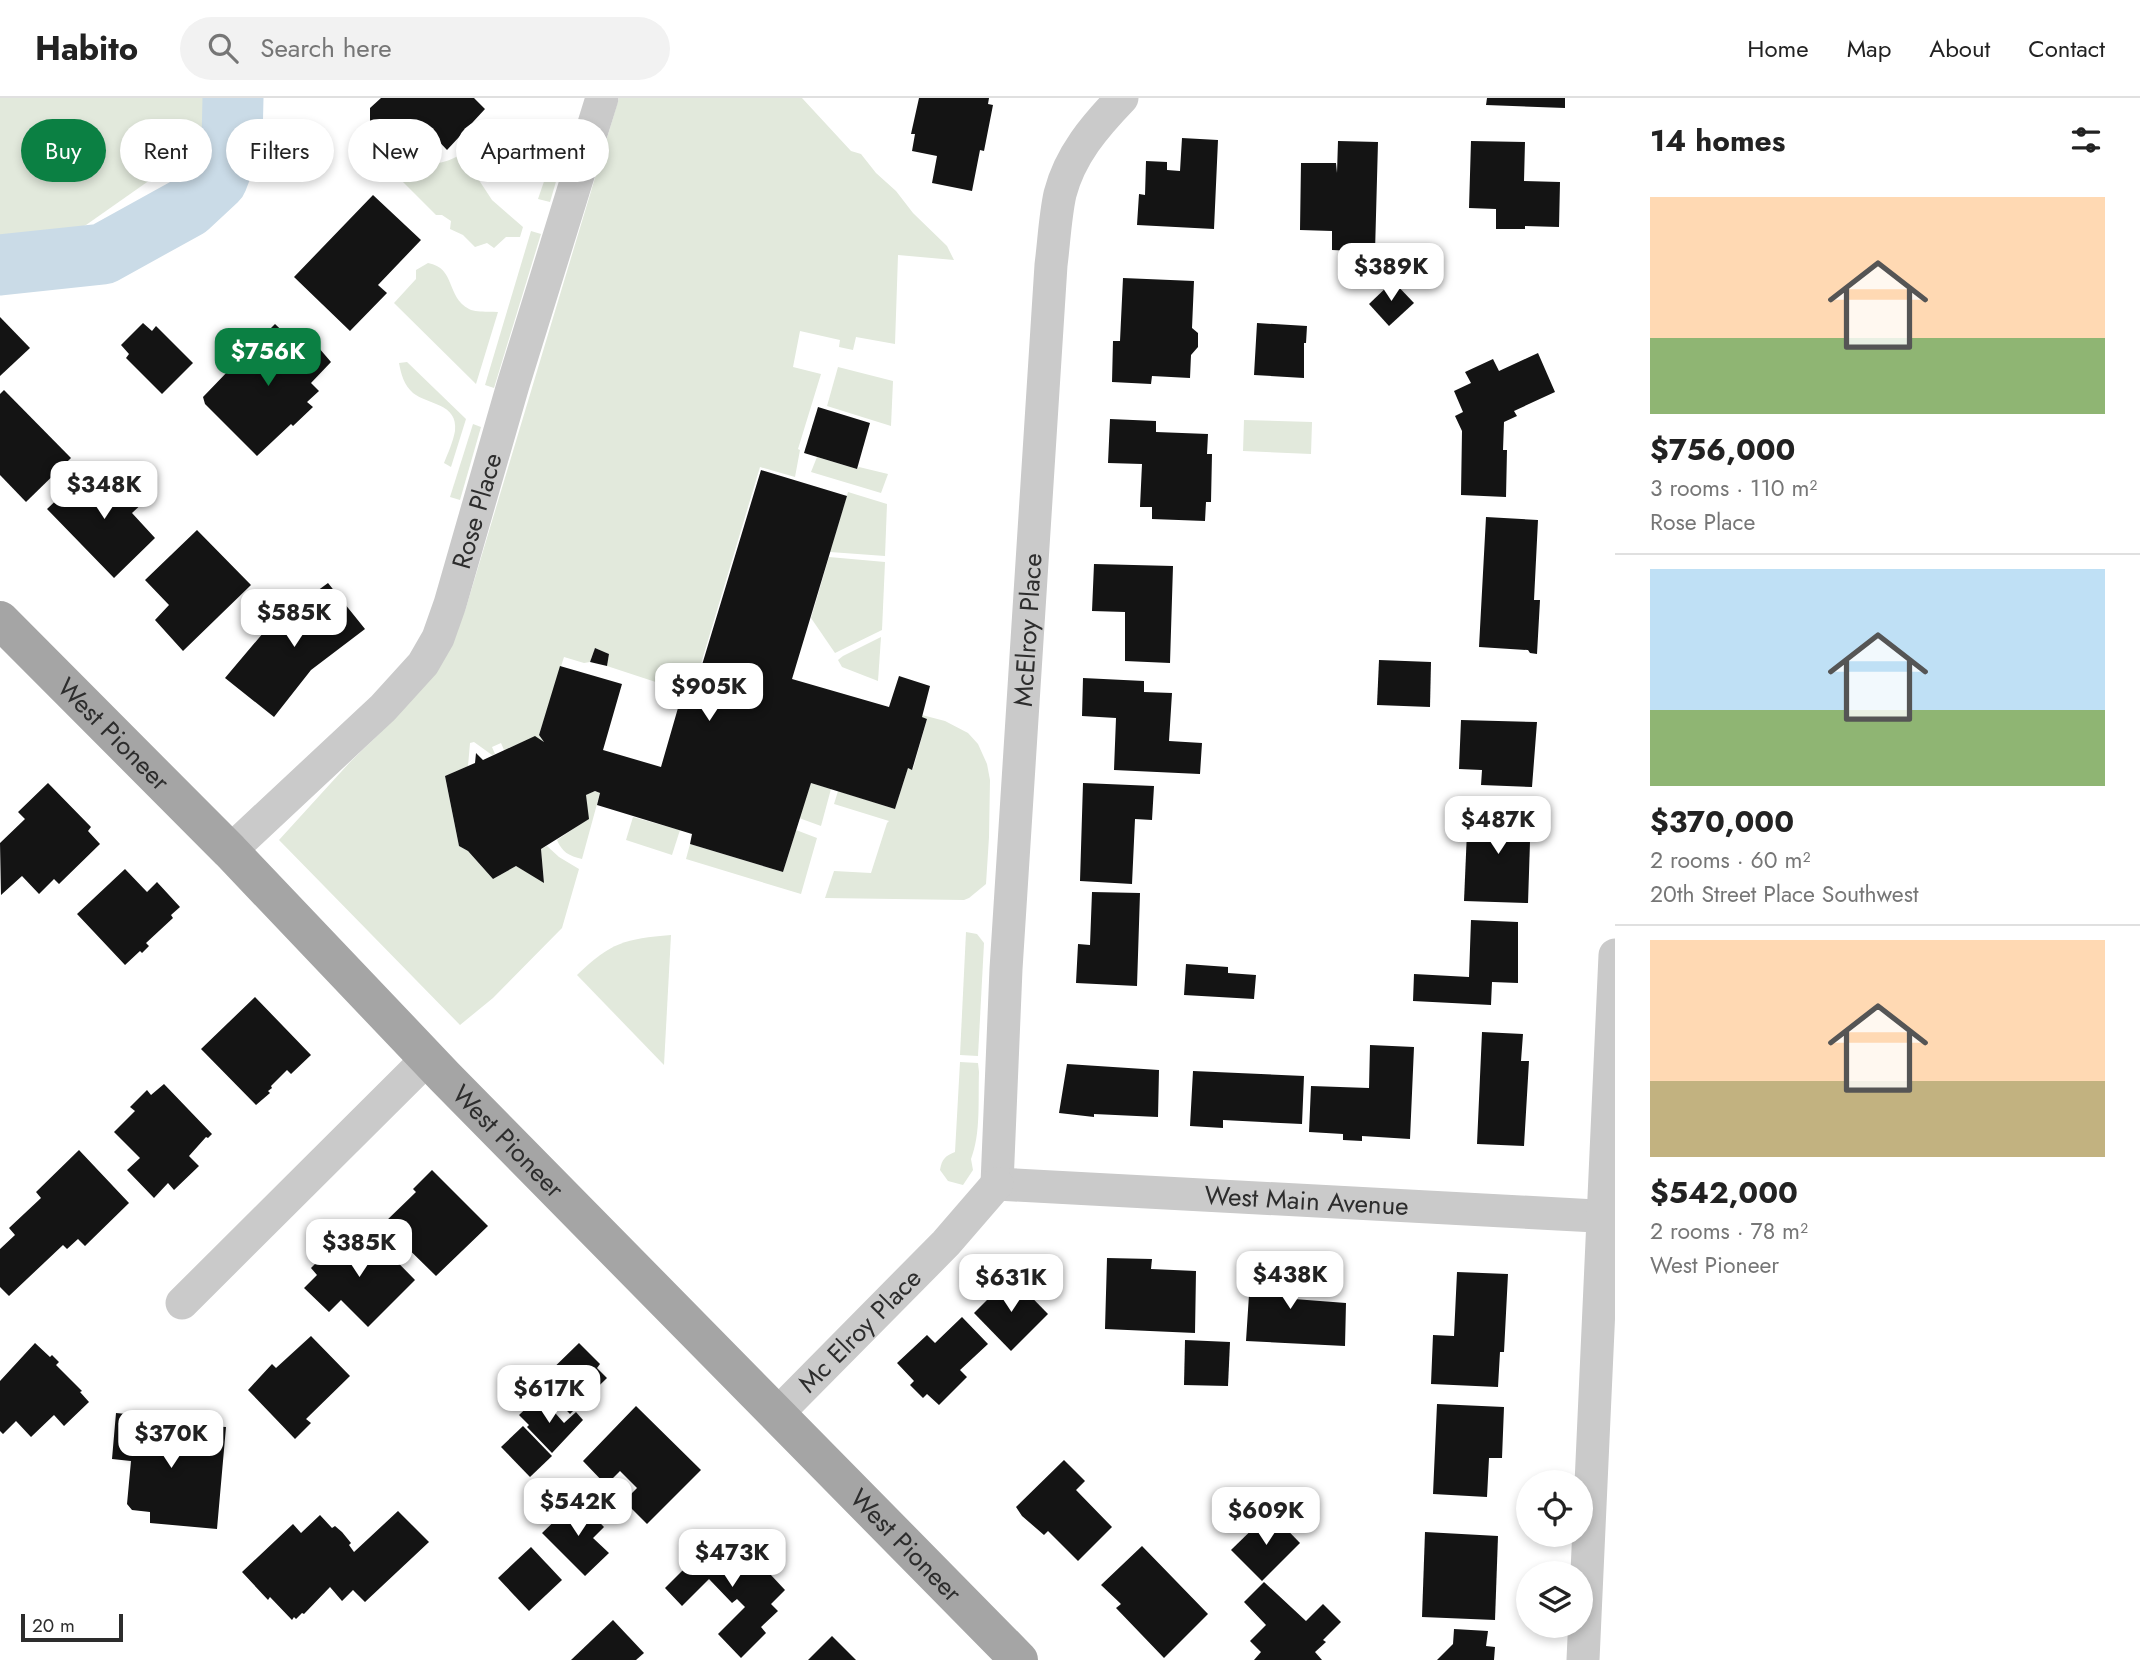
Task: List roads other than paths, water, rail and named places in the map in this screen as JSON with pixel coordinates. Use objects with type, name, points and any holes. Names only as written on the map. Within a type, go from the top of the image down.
[{"type":"main road","name":"West Pioneer","points":[[0,620],[230,851],[427,1059],[1019,1660]]},
{"type":"street","name":"Rose Place","points":[[230,851],[383,708],[424,664],[438,638],[602,98]]},
{"type":"street","name":"McElroy Place","points":[[998,1184],[1006,969],[1051,265],[1060,194],[1074,160],[1084,140],[1122,98]]},
{"type":"street","points":[[1583,1660],[1607,1324],[1615,955]]},
{"type":"street","points":[[182,1303],[427,1059]]},
{"type":"street","name":"West Main Avenue","points":[[998,1184],[1608,1216]]},
{"type":"street","name":"Mc Elroy Place","points":[[776,1415],[951,1238],[998,1184]]},
{"type":"waterway","points":[[0,265],[103,254],[188,207],[217,180],[232,141],[233,98]]}]
